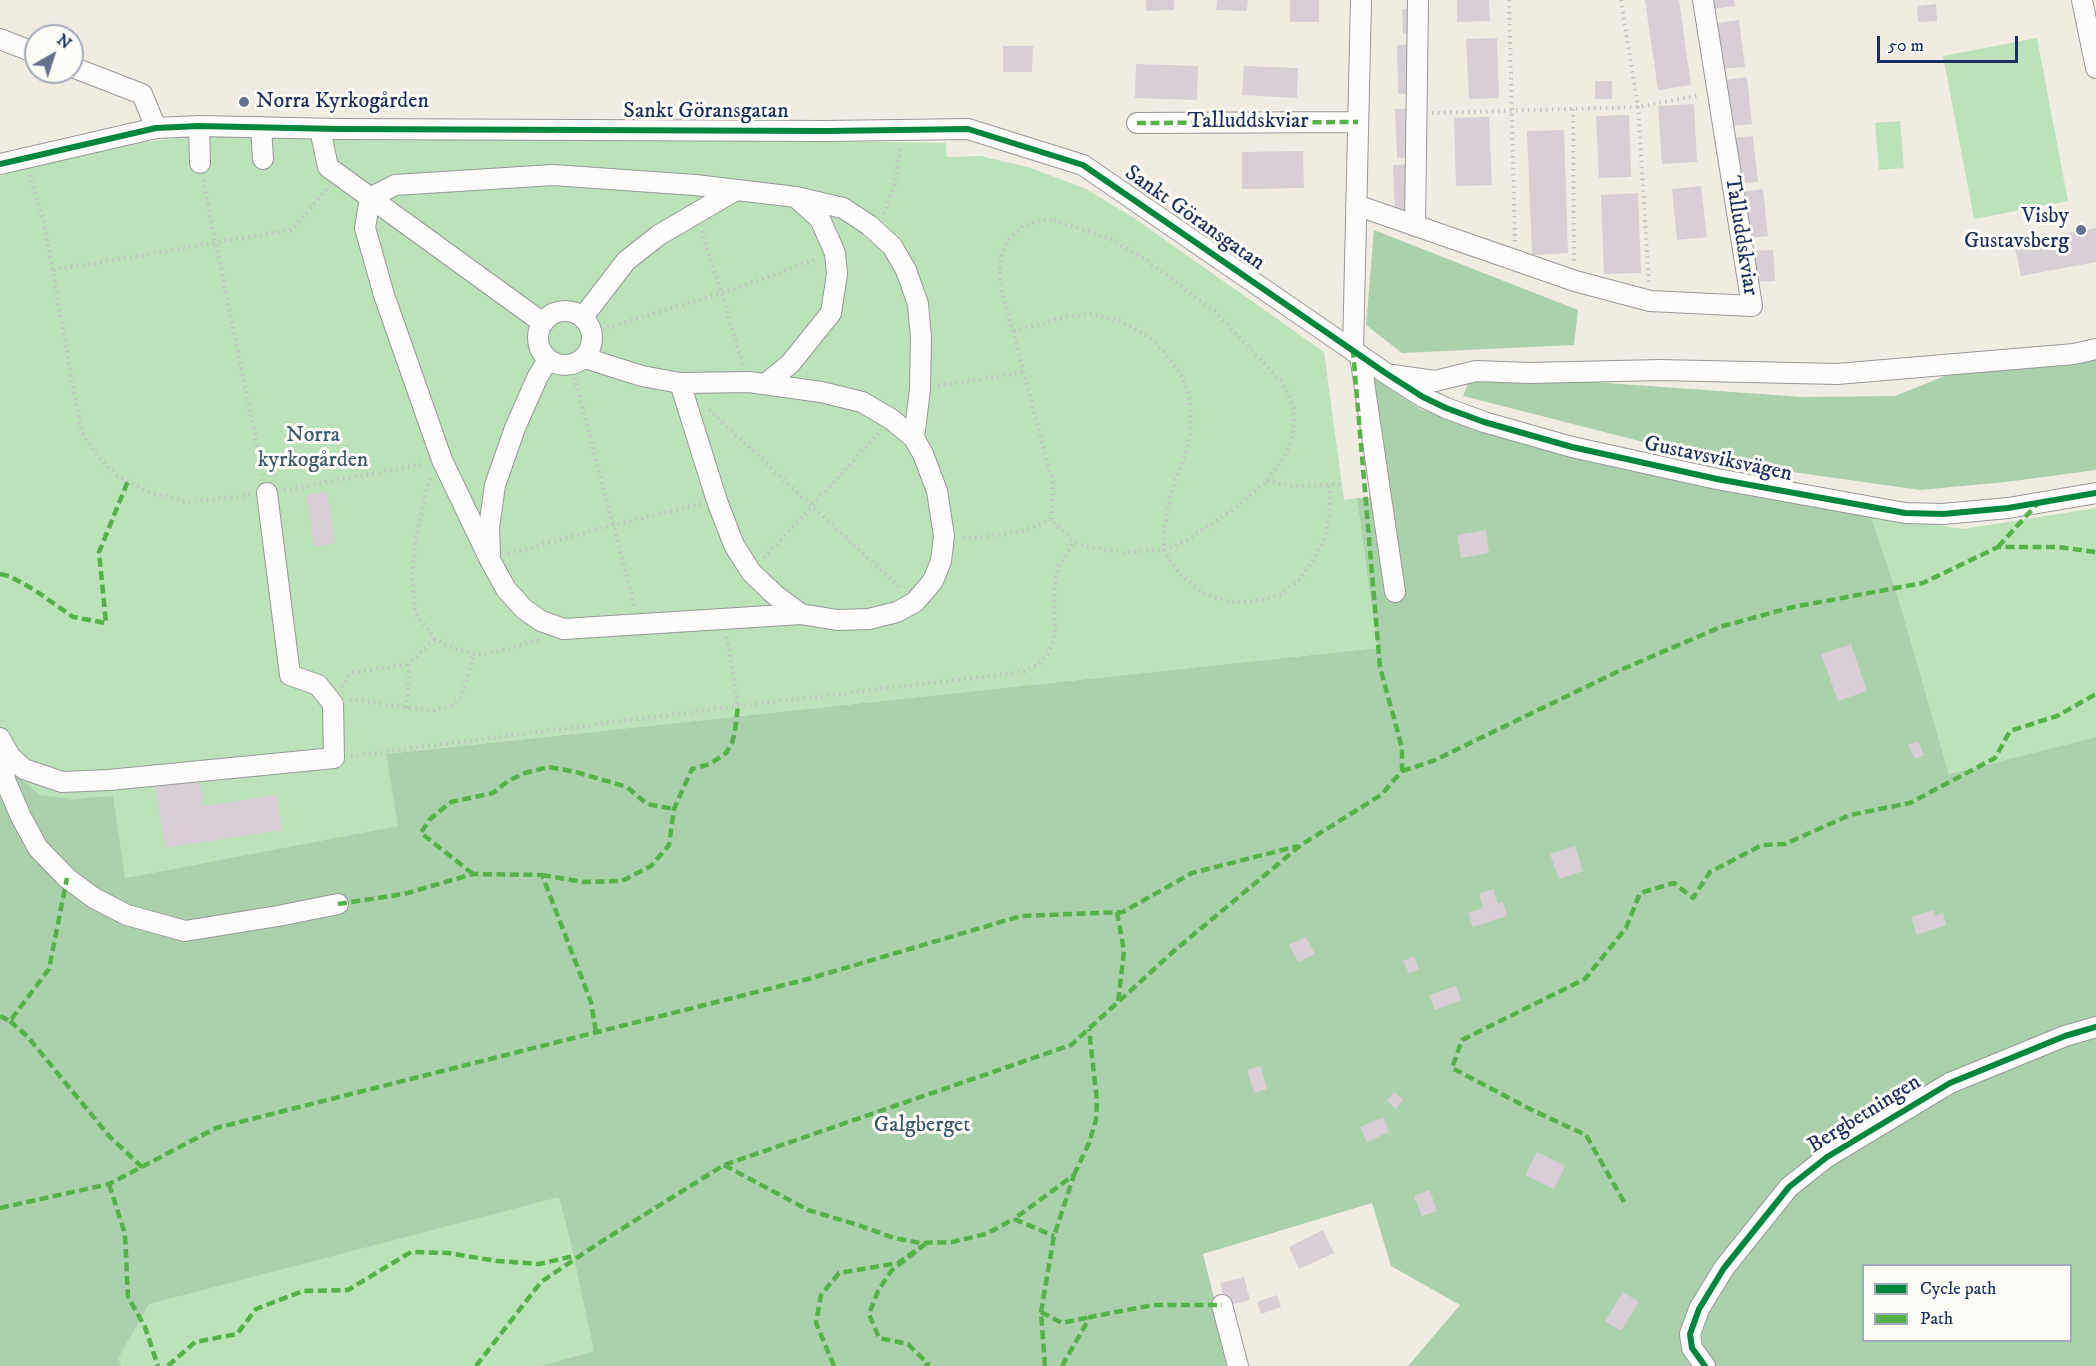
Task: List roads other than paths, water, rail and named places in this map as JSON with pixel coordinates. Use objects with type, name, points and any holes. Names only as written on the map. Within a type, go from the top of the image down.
[{"type":"street","points":[[1360,0],[1356,205],[1357,353],[1395,592]]},
{"type":"street","points":[[1415,225],[1418,0]]},
{"type":"street","name":"Talluddskviar","points":[[1356,205],[1575,281],[1650,301],[1752,306],[1703,0]]},
{"type":"street","points":[[2082,0],[2096,68]]},
{"type":"street","points":[[0,39],[24,48]]},
{"type":"street","points":[[84,72],[142,94],[156,128]]},
{"type":"street","name":"Talluddskviar","points":[[1137,123],[1358,122]]},
{"type":"street","points":[[199,126],[200,163]]},
{"type":"street","name":"Sankt Göransgatan","points":[[0,164],[156,128],[199,126],[320,129],[968,129],[1083,165],[1357,353]]},
{"type":"street","points":[[261,127],[263,159]]},
{"type":"street","points":[[320,129],[328,167],[338,176],[543,323]]},
{"type":"street","points":[[370,198],[395,185],[553,175],[695,185],[796,197],[843,208],[869,225],[892,246],[906,270],[918,304],[921,338],[920,389],[914,438]]},
{"type":"street","points":[[588,325],[575,312],[557,312],[543,323],[538,338],[539,346],[548,360],[563,366],[578,361],[590,350],[588,325],[626,261],[659,235],[736,190]]},
{"type":"street","points":[[757,383],[790,364],[831,313],[837,274],[835,253],[820,219],[796,197]]},
{"type":"street","points":[[370,198],[365,228],[384,295],[442,460],[506,589],[524,609],[541,621],[564,629],[801,614],[837,620],[869,619],[897,612],[915,602],[933,581],[941,561],[944,536],[937,491],[923,454],[914,438],[891,419],[862,402],[821,392],[757,383],[680,383],[578,361]]},
{"type":"street","points":[[1387,374],[1435,381],[1476,371],[1530,373],[1660,370],[1837,374],[2074,354],[2096,349]]},
{"type":"street","name":"Gustavsviksvägen","points":[[1357,353],[1423,397],[1484,422],[1572,447],[1716,479],[1895,512],[1943,514],[2008,508],[2096,493]]},
{"type":"street","points":[[490,560],[489,528],[495,485],[515,428],[538,376],[548,360]]},
{"type":"street","points":[[680,383],[717,501],[734,545],[751,572],[775,595],[801,614]]},
{"type":"street","points":[[0,738],[10,756],[24,769],[62,782],[109,780],[334,758],[333,704],[318,685],[290,675],[267,494]]},
{"type":"street","points":[[10,756],[4,766],[5,780],[21,818],[38,848],[67,879],[94,898],[128,915],[185,931],[338,904]]},
{"type":"street","name":"Bergbetningen","points":[[1705,1366],[1692,1348],[1690,1334],[1699,1309],[1724,1268],[1789,1187],[1827,1157],[1950,1083],[2046,1043],[2096,1028]]},
{"type":"street","points":[[1222,1305],[1238,1366]]},
{"type":"place","name":"Norra Kyrkogården","points":[[244,102]]},
{"type":"place","name":"Visby Gustavsberg","points":[[2081,230]]},
{"type":"park label","name":"Norra kyrkogården","points":[[313,449]]},
{"type":"park label","name":"Galgberget","points":[[922,1126]]}]
